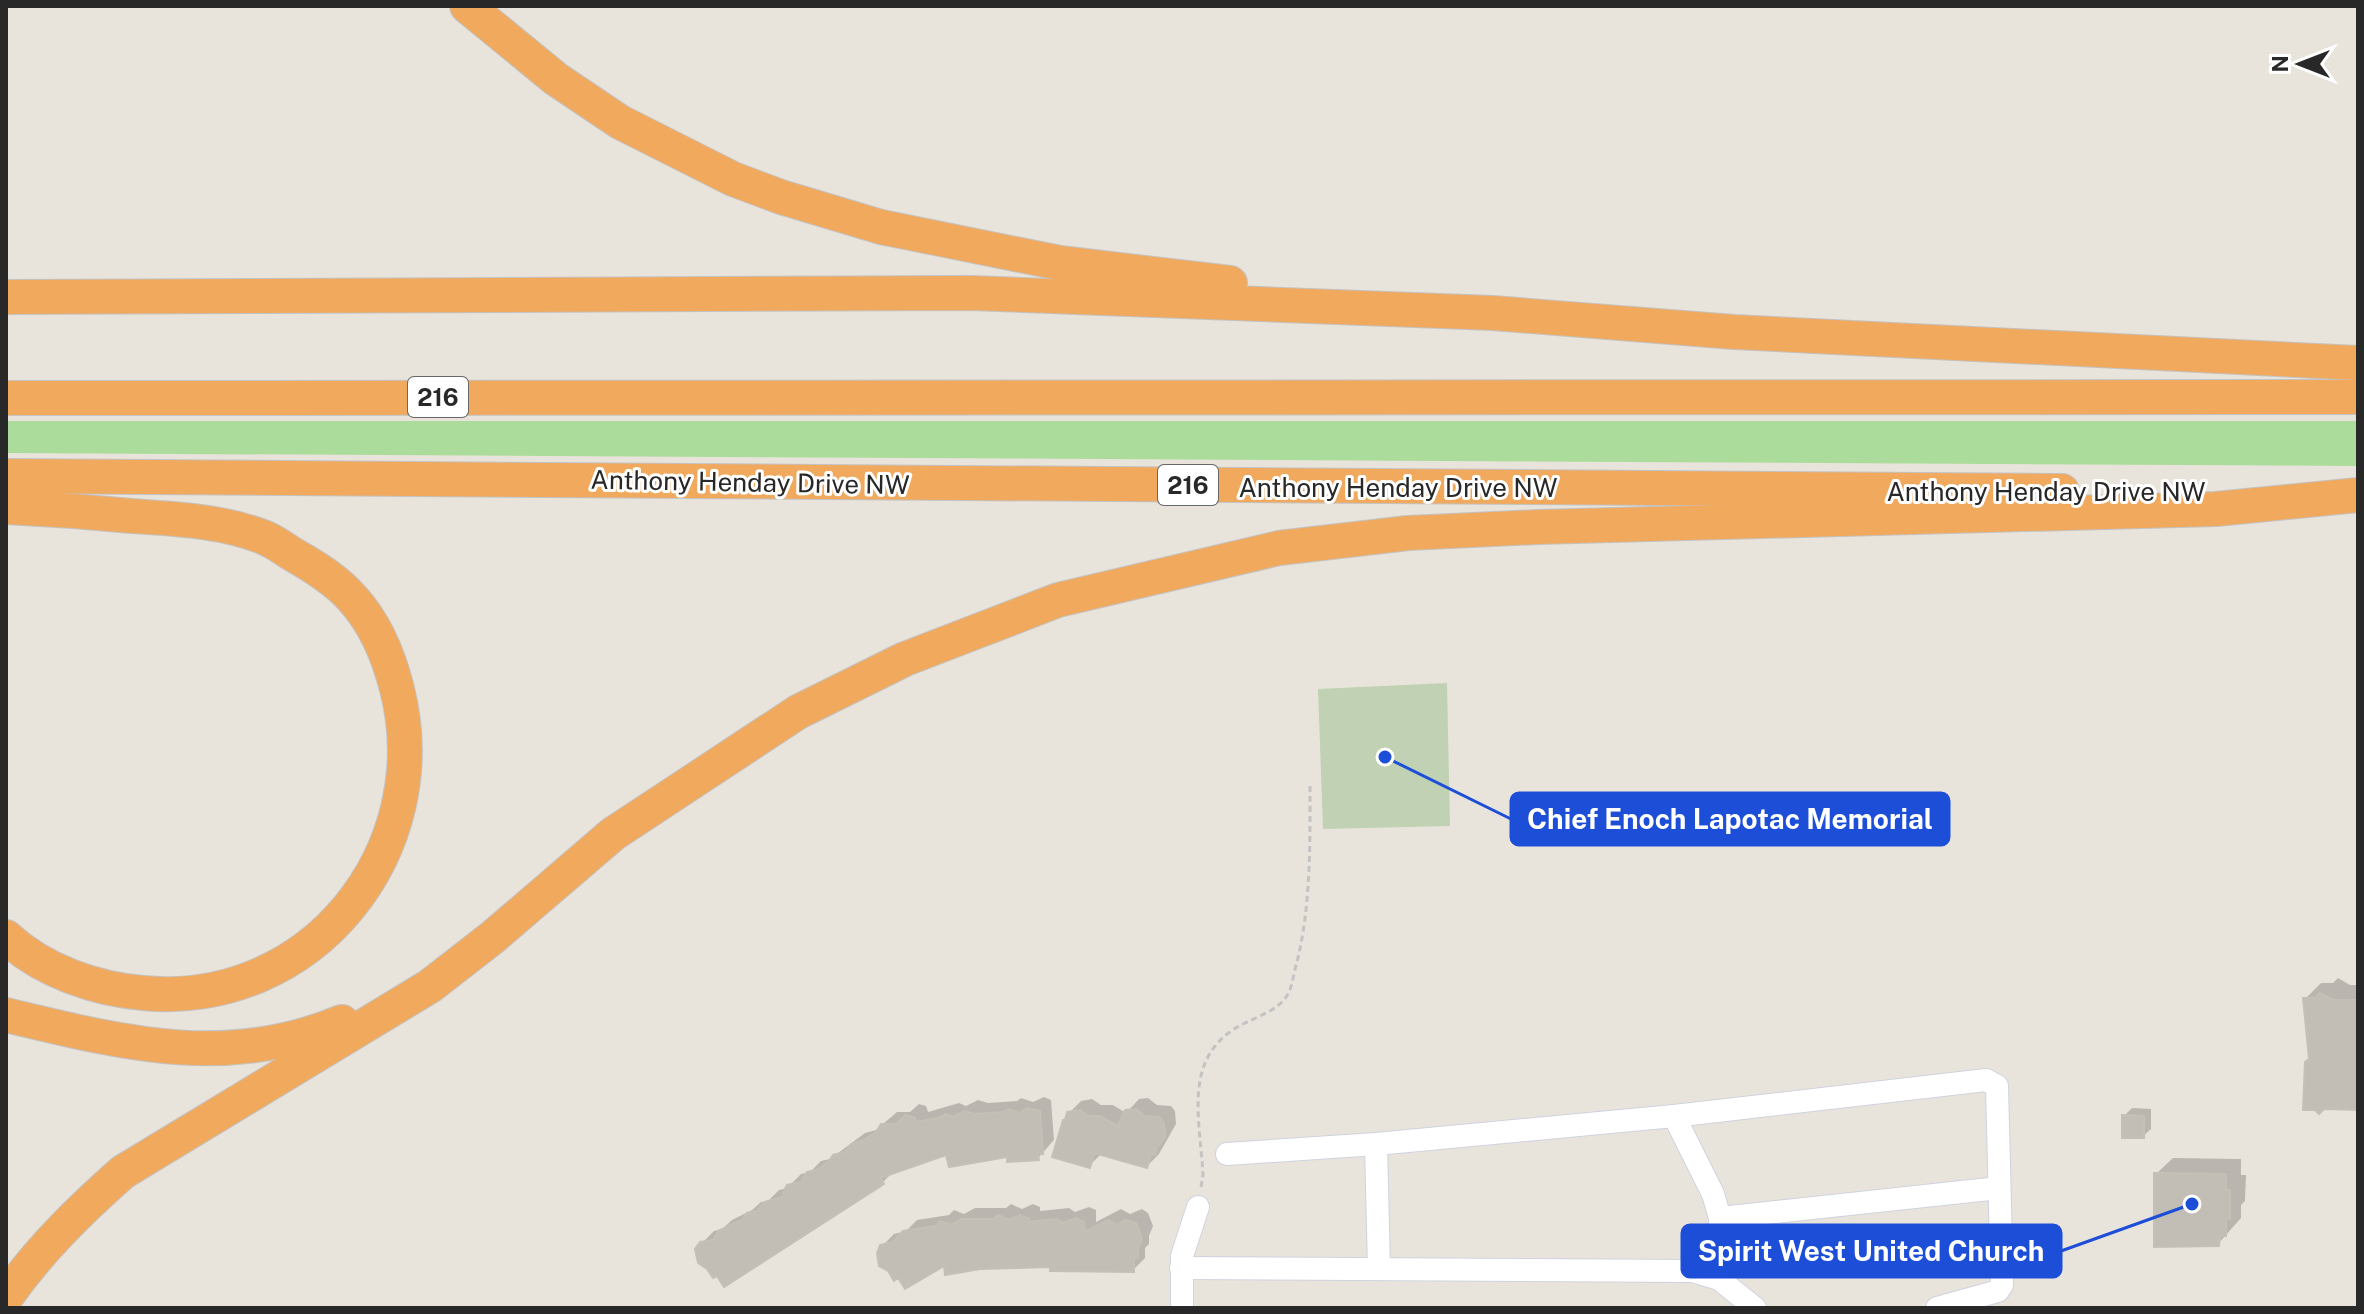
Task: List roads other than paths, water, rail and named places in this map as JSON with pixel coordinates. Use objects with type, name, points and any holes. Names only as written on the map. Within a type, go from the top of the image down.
[{"type":"highway","points":[[467,6],[556,79],[620,122],[733,179],[867,223],[1060,263],[1493,313]]},
{"type":"highway","points":[[13,297],[971,293],[1493,313],[1765,333],[2358,363]]},
{"type":"highway","name":"216","points":[[11,398],[2358,397]]},
{"type":"highway","points":[[6,937],[36,959],[65,974],[128,992],[187,993],[244,983],[286,963],[322,937],[371,878],[386,849],[403,787],[405,760],[401,706],[386,655],[353,598],[320,570],[263,537],[199,521],[13,492]]},
{"type":"highway","name":"Anthony Henday Drive NW","points":[[13,492],[2358,494]]},
{"type":"highway","points":[[6,1297],[41,1249],[79,1210],[123,1172],[430,986],[493,937],[613,834],[798,712],[905,659],[1073,596],[1279,548],[1408,533],[2216,509],[2358,494]]},
{"type":"highway","points":[[6,1015],[104,1038],[166,1048],[227,1050],[282,1042],[326,1029],[430,986]]},
{"type":"street","points":[[1227,1154],[1376,1144],[1674,1116],[1986,1080],[1997,1086],[2002,1285],[1998,1291],[1937,1308]]},
{"type":"street","points":[[1674,1116],[1713,1194],[1720,1218],[1719,1279]]},
{"type":"street","points":[[1376,1144],[1379,1269]]},
{"type":"street","points":[[1720,1218],[1999,1188]]},
{"type":"street","points":[[1182,1308],[1184,1245],[1198,1207]]},
{"type":"street","points":[[1181,1268],[1692,1271],[1719,1279],[1755,1308]]},
{"type":"place","name":"Chief Enoch Lapotac Memorial","points":[[1385,757]]},
{"type":"place","name":"Spirit West United Church","points":[[2192,1204]]}]
